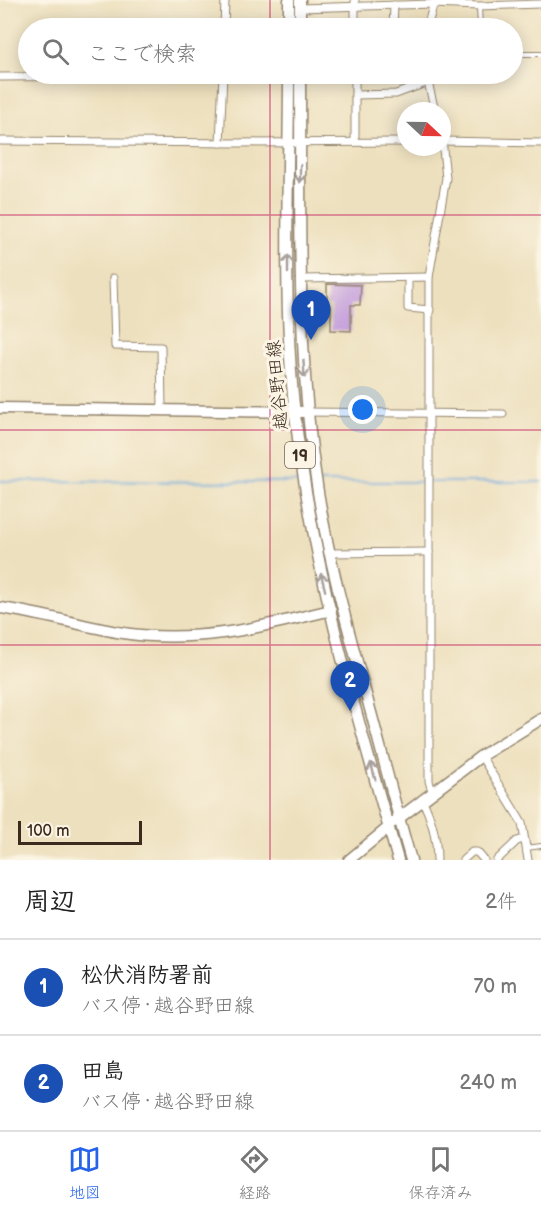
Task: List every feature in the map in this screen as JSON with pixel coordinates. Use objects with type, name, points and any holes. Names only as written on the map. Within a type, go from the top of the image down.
[{"type":"main road","points":[[289,0],[289,18]]},
{"type":"main road","name":"越谷野田線","points":[[289,84],[289,331],[294,412],[311,526],[331,610],[398,860]]},
{"type":"main road","name":"越谷野田線","points":[[300,84],[301,279],[308,412],[314,470],[328,553],[345,622],[411,860]]},
{"type":"main road","points":[[0,408],[308,412]]},
{"type":"main road","points":[[0,608],[118,632],[176,637],[243,632],[331,610]]},
{"type":"main road","points":[[349,860],[432,791],[481,756],[541,719]]},
{"type":"street","points":[[224,18],[225,0]]},
{"type":"street","points":[[430,18],[434,2]]},
{"type":"street","points":[[300,4],[394,5],[434,2],[479,6],[541,4]]},
{"type":"street","points":[[393,18],[394,5]]},
{"type":"street","points":[[0,77],[18,77]]},
{"type":"street","points":[[220,143],[223,84]]},
{"type":"street","points":[[355,84],[355,142]]},
{"type":"street","points":[[355,96],[396,94],[423,84]]},
{"type":"street","points":[[428,84],[433,102]]},
{"type":"street","points":[[451,140],[541,143]]},
{"type":"street","points":[[0,141],[397,142]]},
{"type":"street","points":[[432,791],[429,782],[429,277],[446,178],[444,156]]},
{"type":"street","points":[[301,279],[429,277]]},
{"type":"street","points":[[113,278],[115,346],[160,347],[162,410]]},
{"type":"street","points":[[408,278],[408,308],[430,310]]},
{"type":"street","points":[[308,412],[503,414]]},
{"type":"street","points":[[328,553],[429,552]]},
{"type":"street","points":[[481,756],[522,823],[528,860]]},
{"type":"street","points":[[422,799],[435,840],[437,860]]},
{"type":"street","points":[[496,860],[517,841],[524,839]]},
{"type":"street","points":[[463,860],[472,852],[477,852],[483,860]]},
{"type":"lane","points":[[479,6],[480,18]]},
{"type":"lane","points":[[523,54],[541,54]]},
{"type":"lane","points":[[526,848],[541,846]]},
{"type":"building","points":[[327,284],[361,285],[360,305],[351,305],[351,331],[331,330],[331,306],[327,306]]},
{"type":"waterway","points":[[0,481],[301,482]]},
{"type":"waterway","points":[[319,482],[541,482]]},
{"type":"place","name":"松伏消防署前","points":[[311,340]]},
{"type":"place","name":"田島","points":[[350,711]]}]
